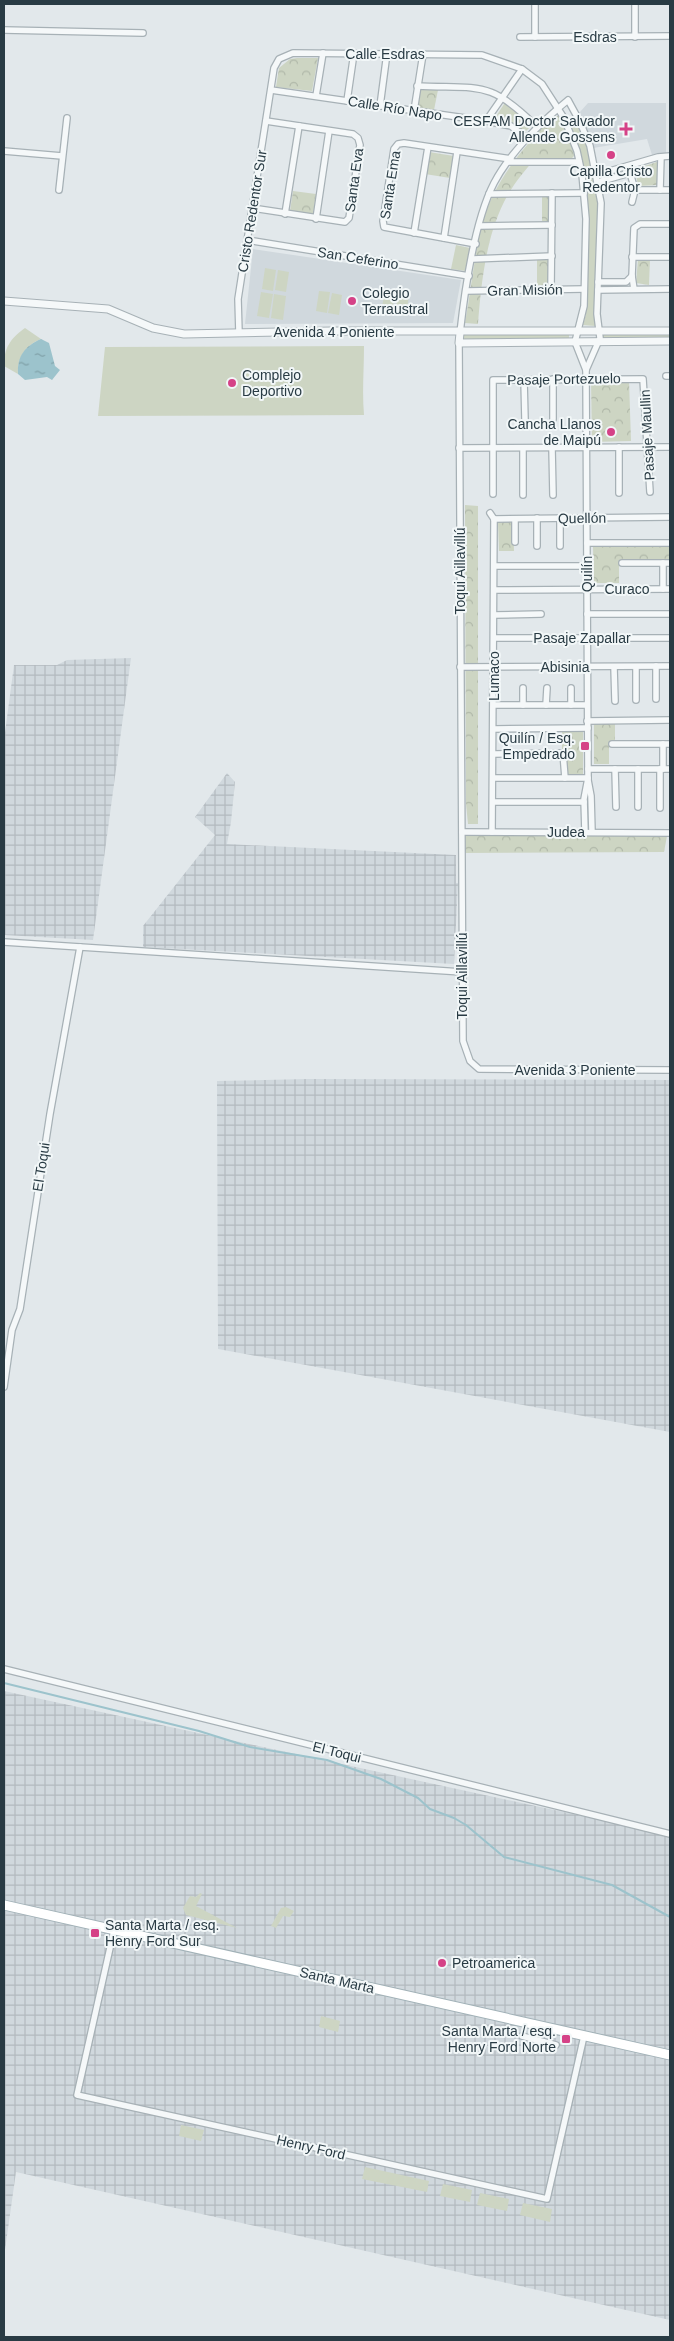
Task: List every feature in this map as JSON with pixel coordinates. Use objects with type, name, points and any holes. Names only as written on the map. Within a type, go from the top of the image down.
[{"type":"main road","name":"Santa Marta","points":[[4,1905],[670,2055]]},
{"type":"street","points":[[535,4],[535,37]]},
{"type":"street","points":[[635,4],[635,37]]},
{"type":"street","points":[[4,30],[143,32]]},
{"type":"street","name":"Esdras","points":[[520,38],[670,36]]},
{"type":"street","points":[[348,101],[354,53]]},
{"type":"street","points":[[380,106],[388,53]]},
{"type":"street","name":"Calle Esdras","points":[[271,90],[274,68],[280,59],[293,54],[388,53],[482,55],[522,69],[542,84],[568,127],[579,162],[584,193],[586,247],[583,312],[575,342]]},
{"type":"street","points":[[316,96],[323,54]]},
{"type":"street","points":[[414,111],[423,54]]},
{"type":"street","points":[[486,121],[522,69]]},
{"type":"street","points":[[417,86],[470,86],[504,97],[537,127]]},
{"type":"street","name":"Calle Río Napo","points":[[271,90],[486,121],[510,126],[527,138]]},
{"type":"street","name":"Cristo Redentor Sur","points":[[239,333],[238,306],[271,90]]},
{"type":"street","name":"Toqui Aillavillú","points":[[479,1069],[470,1061],[463,1041],[460,333],[472,259],[489,194],[527,138],[568,100],[581,123]]},
{"type":"street","points":[[59,190],[67,118]]},
{"type":"street","points":[[252,208],[316,218],[330,131],[266,121]]},
{"type":"street","points":[[568,127],[573,122],[581,123],[598,182],[601,203],[597,314],[600,332],[599,342]]},
{"type":"street","points":[[285,214],[299,126]]},
{"type":"street","name":"Santa Eva","points":[[316,218],[341,223],[346,221],[360,145],[358,138],[353,134],[330,131]]},
{"type":"street","name":"Santa Ema","points":[[414,233],[384,227],[382,221],[394,149],[398,144],[404,142],[428,146]]},
{"type":"street","points":[[476,244],[414,233],[428,146],[510,161],[579,162]]},
{"type":"street","points":[[4,151],[62,156]]},
{"type":"street","points":[[444,238],[458,152]]},
{"type":"street","points":[[596,175],[670,156]]},
{"type":"street","points":[[660,190],[661,157]]},
{"type":"street","points":[[628,166],[635,190],[632,202]]},
{"type":"street","points":[[598,182],[630,173]]},
{"type":"street","points":[[635,190],[670,190]]},
{"type":"street","points":[[551,290],[552,193]]},
{"type":"street","points":[[489,194],[584,193]]},
{"type":"street","points":[[480,226],[552,224]]},
{"type":"street","points":[[634,289],[632,276],[633,230],[636,225],[670,224]]},
{"type":"street","name":"San Ceferino","points":[[247,240],[469,276]]},
{"type":"street","points":[[586,247],[592,242],[599,247]]},
{"type":"street","points":[[472,259],[552,256]]},
{"type":"street","points":[[632,257],[670,257]]},
{"type":"street","points":[[598,282],[626,282],[632,276]]},
{"type":"street","name":"Gran Misión","points":[[466,291],[584,289]]},
{"type":"street","points":[[598,290],[670,289]]},
{"type":"street","name":"Avenida 4 Poniente","points":[[4,301],[108,309],[153,328],[177,334],[670,331]]},
{"type":"street","points":[[459,343],[670,341]]},
{"type":"street","name":"Quilín","points":[[575,342],[586,370]]},
{"type":"street","name":"Quilín","points":[[588,832],[591,796],[588,778],[586,370],[593,350],[599,342]]},
{"type":"street","points":[[553,379],[553,419]]},
{"type":"street","name":"Pasaje Portezuelo","points":[[493,448],[493,380],[643,379]]},
{"type":"street","name":"Pasaje Maullin","points":[[643,379],[650,492]]},
{"type":"street","points":[[524,380],[525,420]]},
{"type":"street","points":[[619,447],[619,493]]},
{"type":"street","points":[[459,448],[670,447]]},
{"type":"street","points":[[493,448],[493,494]]},
{"type":"street","points":[[523,448],[523,495]]},
{"type":"street","points":[[552,448],[553,495]]},
{"type":"street","points":[[490,513],[494,519]]},
{"type":"street","name":"Quellón","points":[[494,519],[670,517]]},
{"type":"street","points":[[537,518],[537,546]]},
{"type":"street","points":[[560,518],[560,546]]},
{"type":"street","name":"Lumaco","points":[[492,832],[494,754],[494,519]]},
{"type":"street","points":[[514,519],[515,542]]},
{"type":"street","points":[[587,544],[670,543]]},
{"type":"street","points":[[622,563],[670,563]]},
{"type":"street","points":[[663,563],[663,589]]},
{"type":"street","points":[[494,566],[587,566]]},
{"type":"street","name":"Curaco","points":[[494,590],[670,589]]},
{"type":"street","points":[[494,615],[541,614]]},
{"type":"street","points":[[587,614],[670,614]]},
{"type":"street","name":"Pasaje Zapallar","points":[[494,638],[670,638]]},
{"type":"street","points":[[614,666],[615,701]]},
{"type":"street","points":[[636,666],[636,700]]},
{"type":"street","points":[[656,666],[656,700]]},
{"type":"street","name":"Abisinia","points":[[460,667],[670,666]]},
{"type":"street","points":[[523,688],[523,705]]},
{"type":"street","points":[[546,705],[547,688]]},
{"type":"street","points":[[571,688],[571,705]]},
{"type":"street","points":[[494,705],[588,705]]},
{"type":"street","points":[[588,721],[670,720]]},
{"type":"street","points":[[494,729],[588,728]]},
{"type":"street","points":[[612,744],[670,744]]},
{"type":"street","points":[[660,808],[663,744]]},
{"type":"street","points":[[494,754],[563,753],[565,778]]},
{"type":"street","points":[[588,769],[670,769]]},
{"type":"street","points":[[616,769],[616,807]]},
{"type":"street","points":[[638,769],[638,807]]},
{"type":"street","points":[[493,778],[588,778]]},
{"type":"street","name":"Quilín","points":[[588,778],[584,802],[588,832]]},
{"type":"street","points":[[493,802],[584,802]]},
{"type":"street","name":"Judea","points":[[462,832],[670,833]]},
{"type":"street","points":[[4,942],[462,972]]},
{"type":"street","name":"El Toqui","points":[[4,1387],[12,1330],[20,1310],[51,1105],[80,947]]},
{"type":"street","name":"Avenida 3 Poniente","points":[[479,1069],[670,1070]]},
{"type":"street","name":"El Toqui","points":[[4,1669],[670,1834]]},
{"type":"street","name":"Henry Ford","points":[[114,1930],[77,2095],[547,2199],[584,2036]]},
{"type":"street","points":[[522,2036],[556,2045]]},
{"type":"shaded area","name":"CESFAM Doctor Salvador Allende Gossens","points":[[588,103],[666,103],[666,154],[652,155],[647,139],[593,148],[580,112]]},
{"type":"shaded area","name":"Colegio Terraustral","points":[[253,249],[461,280],[453,323],[245,324]]},
{"type":"shaded area","points":[[131,658],[93,940],[4,935],[4,740],[14,665],[57,665],[67,660]]},
{"type":"shaded area","points":[[227,773],[235,782],[227,844],[456,855],[456,883],[458,883],[454,964],[143,947],[143,926],[215,835],[195,817]]},
{"type":"shaded area","points":[[307,1079],[670,1080],[670,1432],[218,1349],[217,1081]]},
{"type":"shaded area","points":[[4,1691],[670,1835],[670,2320],[16,2172],[4,2257]]},
{"type":"green space","points":[[318,58],[312,91],[276,87],[279,68],[290,59]]},
{"type":"green space","points":[[421,88],[438,90],[434,110],[417,108]]},
{"type":"green space","points":[[506,101],[531,126],[525,132],[514,125],[493,121]]},
{"type":"green space","points":[[554,116],[559,116],[575,155],[572,158],[536,158],[511,190],[498,216],[489,246],[483,277],[478,324],[465,323],[477,248],[487,208],[511,165]]},
{"type":"green space","points":[[573,124],[580,126],[588,152],[598,203],[595,326],[583,325],[586,314],[588,219],[583,173],[571,126]]},
{"type":"green space","points":[[429,152],[454,156],[450,178],[425,174]]},
{"type":"green space","points":[[657,162],[657,185],[638,186],[635,169]]},
{"type":"green space","points":[[293,191],[316,194],[313,214],[290,211]]},
{"type":"green space","points":[[542,196],[551,196],[551,221],[542,221]]},
{"type":"green space","points":[[456,245],[470,248],[466,271],[451,269]]},
{"type":"green space","points":[[537,259],[549,259],[549,285],[537,285]]},
{"type":"green space","points":[[638,259],[650,259],[649,285],[636,283]]},
{"type":"green space","points":[[265,268],[276,270],[273,291],[262,289]]},
{"type":"green space","points":[[278,270],[289,272],[286,292],[275,290]]},
{"type":"green space","points":[[319,291],[330,292],[327,313],[316,311]]},
{"type":"green space","points":[[385,291],[395,293],[392,313],[381,312]]},
{"type":"green space","points":[[261,292],[273,294],[269,318],[257,316]]},
{"type":"green space","points":[[332,293],[342,295],[339,315],[328,313]]},
{"type":"green space","points":[[398,293],[409,295],[406,316],[395,314]]},
{"type":"green space","points":[[274,294],[286,296],[283,320],[271,318]]},
{"type":"green space","points":[[25,328],[41,339],[27,348],[21,357],[18,374],[4,366],[4,360],[9,344]]},
{"type":"green space","points":[[602,334],[670,334],[670,339],[602,339]]},
{"type":"green space","points":[[462,335],[569,335],[569,339],[462,339]]},
{"type":"green space","name":"Complejo Deportivo","points":[[364,346],[364,415],[98,416],[105,347]]},
{"type":"green space","points":[[629,380],[631,441],[592,442],[591,381]]},
{"type":"green space","points":[[465,505],[478,506],[478,824],[468,824],[466,804]]},
{"type":"green space","points":[[498,522],[513,522],[514,551],[499,551]]},
{"type":"green space","points":[[595,545],[670,546],[670,560],[619,561],[619,583],[594,583],[593,547]]},
{"type":"green space","points":[[594,722],[615,722],[615,741],[609,741],[609,764],[594,764]]},
{"type":"green space","points":[[562,730],[583,730],[583,776],[567,776],[567,750],[562,750]]},
{"type":"green space","points":[[463,836],[667,836],[664,852],[463,853]]},
{"type":"green space","points":[[200,1893],[202,1894],[196,1906],[237,1928],[186,1915],[183,1908],[190,1896],[196,1897]]},
{"type":"green space","points":[[286,1907],[294,1911],[290,1917],[283,1916],[276,1928],[271,1926],[281,1908]]},
{"type":"green space","points":[[321,2016],[340,2021],[338,2032],[319,2027]]},
{"type":"green space","points":[[181,2125],[204,2130],[201,2141],[179,2136]]},
{"type":"green space","points":[[365,2167],[429,2181],[427,2192],[362,2179]]},
{"type":"green space","points":[[443,2184],[472,2190],[470,2202],[440,2196]]},
{"type":"green space","points":[[480,2193],[509,2199],[507,2211],[477,2205]]},
{"type":"green space","points":[[523,2203],[552,2209],[550,2222],[520,2215]]},
{"type":"water","points":[[41,339],[49,343],[55,366],[60,370],[52,380],[47,377],[25,380],[18,374],[19,362],[26,348]]},
{"type":"waterway","points":[[4,1683],[199,1731],[250,1747],[327,1760],[381,1779],[418,1798],[430,1809],[454,1818],[466,1825],[504,1857],[612,1885],[670,1917]]},
{"type":"place","name":"CESFAM Doctor Salvador Allende Gossens","points":[[626,129]]},
{"type":"place","name":"Capilla Cristo Redentor","points":[[611,155]]},
{"type":"place","name":"Colegio Terraustral","points":[[352,301]]},
{"type":"place","name":"Complejo Deportivo","points":[[232,383]]},
{"type":"place","name":"Cancha Llanos de Maipú","points":[[611,432]]},
{"type":"place","name":"Quilín / Esq. Empedrado","points":[[585,746]]},
{"type":"place","name":"Santa Marta / esq. Henry Ford Sur","points":[[95,1933]]},
{"type":"place","name":"Petroamerica","points":[[442,1963]]},
{"type":"place","name":"Santa Marta / esq. Henry Ford Norte","points":[[566,2039]]}]
